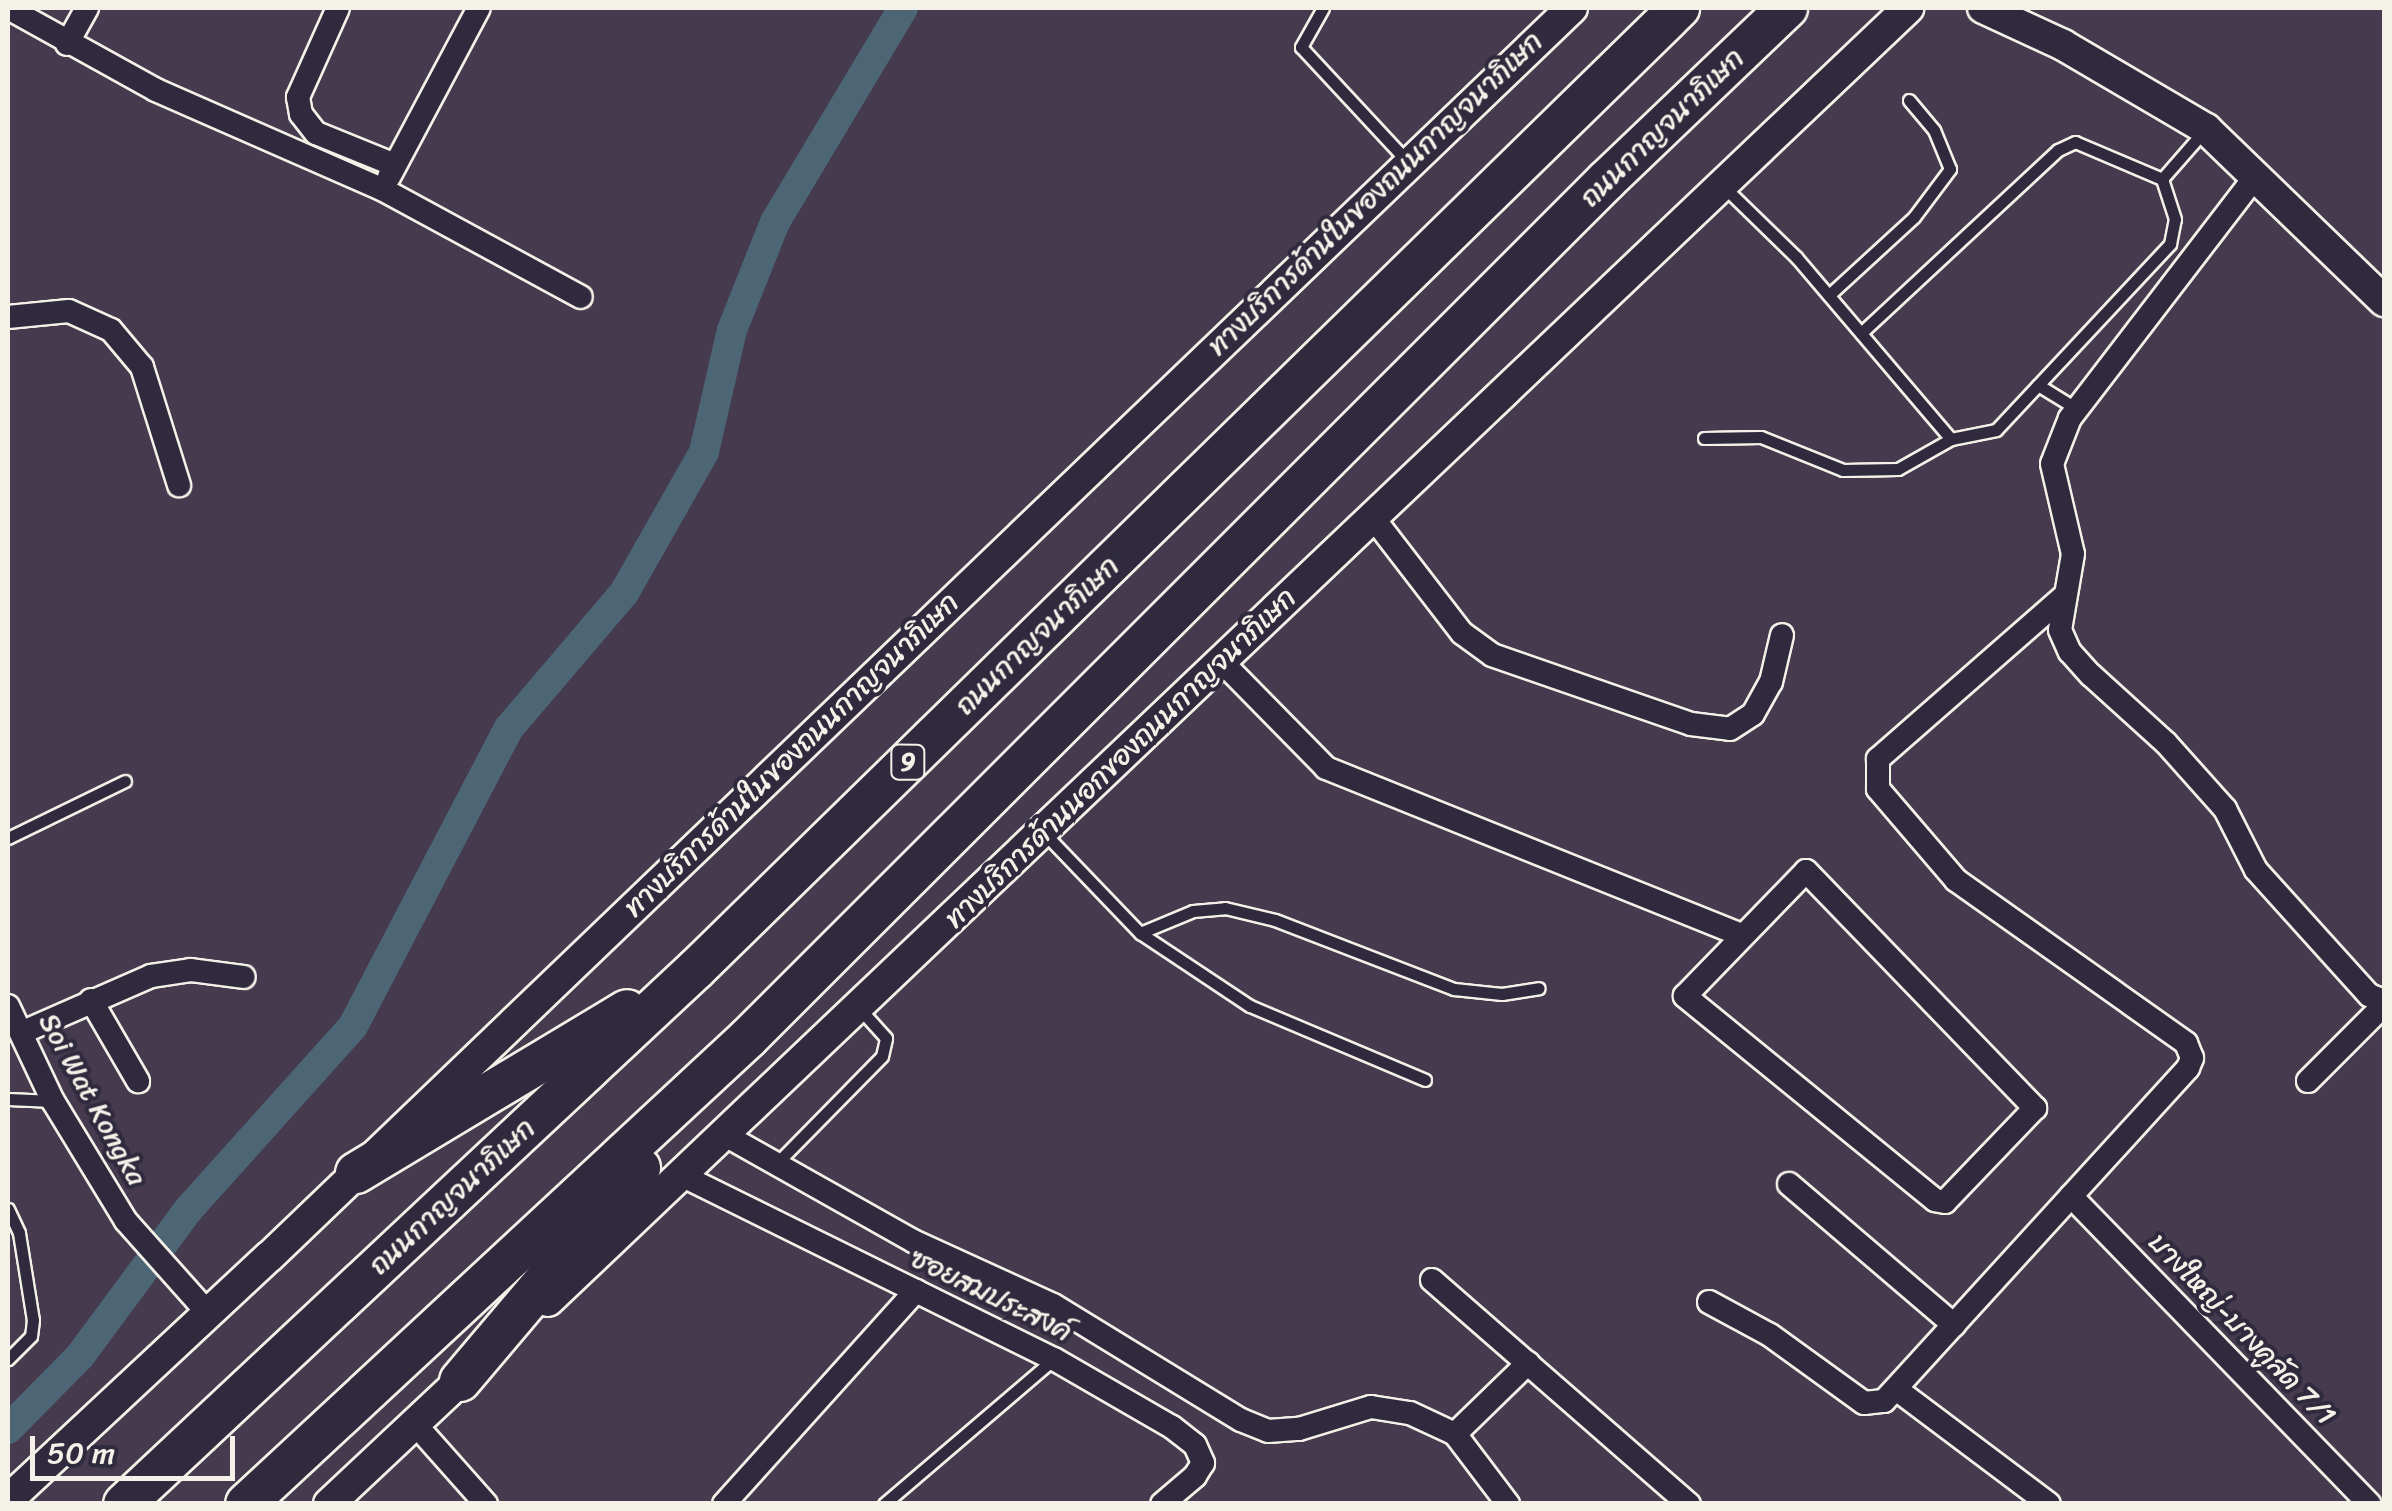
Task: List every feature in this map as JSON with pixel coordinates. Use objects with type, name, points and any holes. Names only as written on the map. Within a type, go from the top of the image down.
[{"type":"highway","name":"ถนนกาญจนาภิเษก","points":[[124,1504],[696,969],[1680,8]]},
{"type":"highway","name":"ถนนกาญจนาภิเษก","points":[[246,1504],[748,1038],[1607,180],[1787,8]]},
{"type":"highway","points":[[356,1173],[696,969]]},
{"type":"highway","points":[[460,1382],[748,1038]]},
{"type":"main road","name":"ทางบริการด้านในของถนนกาญจนาภิเษก","points":[[8,1500],[356,1173],[1572,8]]},
{"type":"main road","name":"ทางบริการด้านนอกของถนนกาญจนาภิเษก","points":[[330,1504],[684,1176],[1371,516],[1908,8]]},
{"type":"main road","points":[[1983,8],[2064,45],[2206,129],[2384,301]]},
{"type":"street","points":[[8,8],[156,90],[382,188],[581,298]]},
{"type":"street","points":[[67,44],[87,8]]},
{"type":"street","points":[[338,8],[298,97],[301,114],[316,133],[395,165]]},
{"type":"street","points":[[382,188],[478,8]]},
{"type":"street","points":[[2255,177],[2077,409],[2052,464],[2073,554],[2060,630],[2070,652],[2178,756],[2226,810],[2256,870],[2369,996],[2384,1003],[2308,1081]]},
{"type":"street","points":[[8,317],[70,311],[111,330],[142,367],[179,485]]},
{"type":"street","points":[[1371,516],[1462,632],[1492,655],[1691,724],[1730,729],[1753,714],[1772,682],[1782,635]]},
{"type":"street","points":[[1709,1302],[1770,1335],[1864,1402],[1884,1401],[2188,1068],[2192,1058],[2186,1043],[1956,880],[1878,790],[1878,759],[2063,598]]},
{"type":"street","points":[[1222,662],[1326,768],[1742,935]]},
{"type":"street","points":[[1810,872],[2032,1102],[2033,1113],[1955,1197],[1945,1202],[1935,1200],[1685,996],[1742,935],[1800,873],[1810,872]]},
{"type":"street","points":[[23,1032],[151,976],[191,970],[244,978]]},
{"type":"street","points":[[91,1000],[138,1081]]},
{"type":"street","name":"Soi Wat Kongka","points":[[8,1006],[53,1100],[126,1221],[208,1314]]},
{"type":"street","points":[[726,1135],[913,1241],[1052,1305],[1254,1426],[1268,1431],[1299,1429],[1371,1407],[1410,1413],[1456,1434],[1508,1504]]},
{"type":"street","name":"ซอยสมประสงค์","points":[[684,1176],[1054,1359],[1196,1446],[1203,1463],[1195,1476],[1162,1504]]},
{"type":"street","points":[[1789,1184],[1954,1324]]},
{"type":"street","name":"บางใหญ่-บางคูลัด 7/1","points":[[2071,1196],[2369,1504]]},
{"type":"street","points":[[1432,1280],[1689,1504]]},
{"type":"street","points":[[724,1504],[916,1291]]},
{"type":"street","points":[[1456,1434],[1528,1363]]},
{"type":"street","points":[[1896,1389],[2049,1504]]},
{"type":"street","points":[[415,1424],[486,1504]]},
{"type":"lane","points":[[1323,8],[1302,47],[1407,162]]},
{"type":"lane","points":[[1828,296],[1914,217],[1950,169],[1934,130],[1910,100]]},
{"type":"lane","points":[[2162,179],[2206,129]]},
{"type":"lane","points":[[1704,438],[1761,437],[1842,470],[1898,469],[1951,439],[1996,430],[2170,244],[2175,219],[2162,179],[2075,142],[2058,150],[1861,333]]},
{"type":"lane","points":[[1721,184],[1828,296],[1951,439]]},
{"type":"lane","points":[[2038,385],[2077,409]]},
{"type":"lane","points":[[8,838],[125,782]]},
{"type":"lane","points":[[1044,832],[1140,933],[1250,1006],[1425,1080]]},
{"type":"lane","points":[[1140,933],[1193,911],[1225,908],[1275,920],[1454,988],[1502,994],[1539,988]]},
{"type":"lane","points":[[776,1165],[882,1056],[886,1038],[859,1008]]},
{"type":"lane","points":[[8,1099],[53,1100]]},
{"type":"lane","points":[[8,1209],[19,1234],[33,1320],[31,1336],[8,1359]]},
{"type":"lane","points":[[884,1504],[1054,1359]]},
{"type":"waterway","points":[[8,1429],[80,1356],[188,1210],[353,1026],[509,728],[624,593],[704,452],[732,330],[775,222],[903,8]]}]
